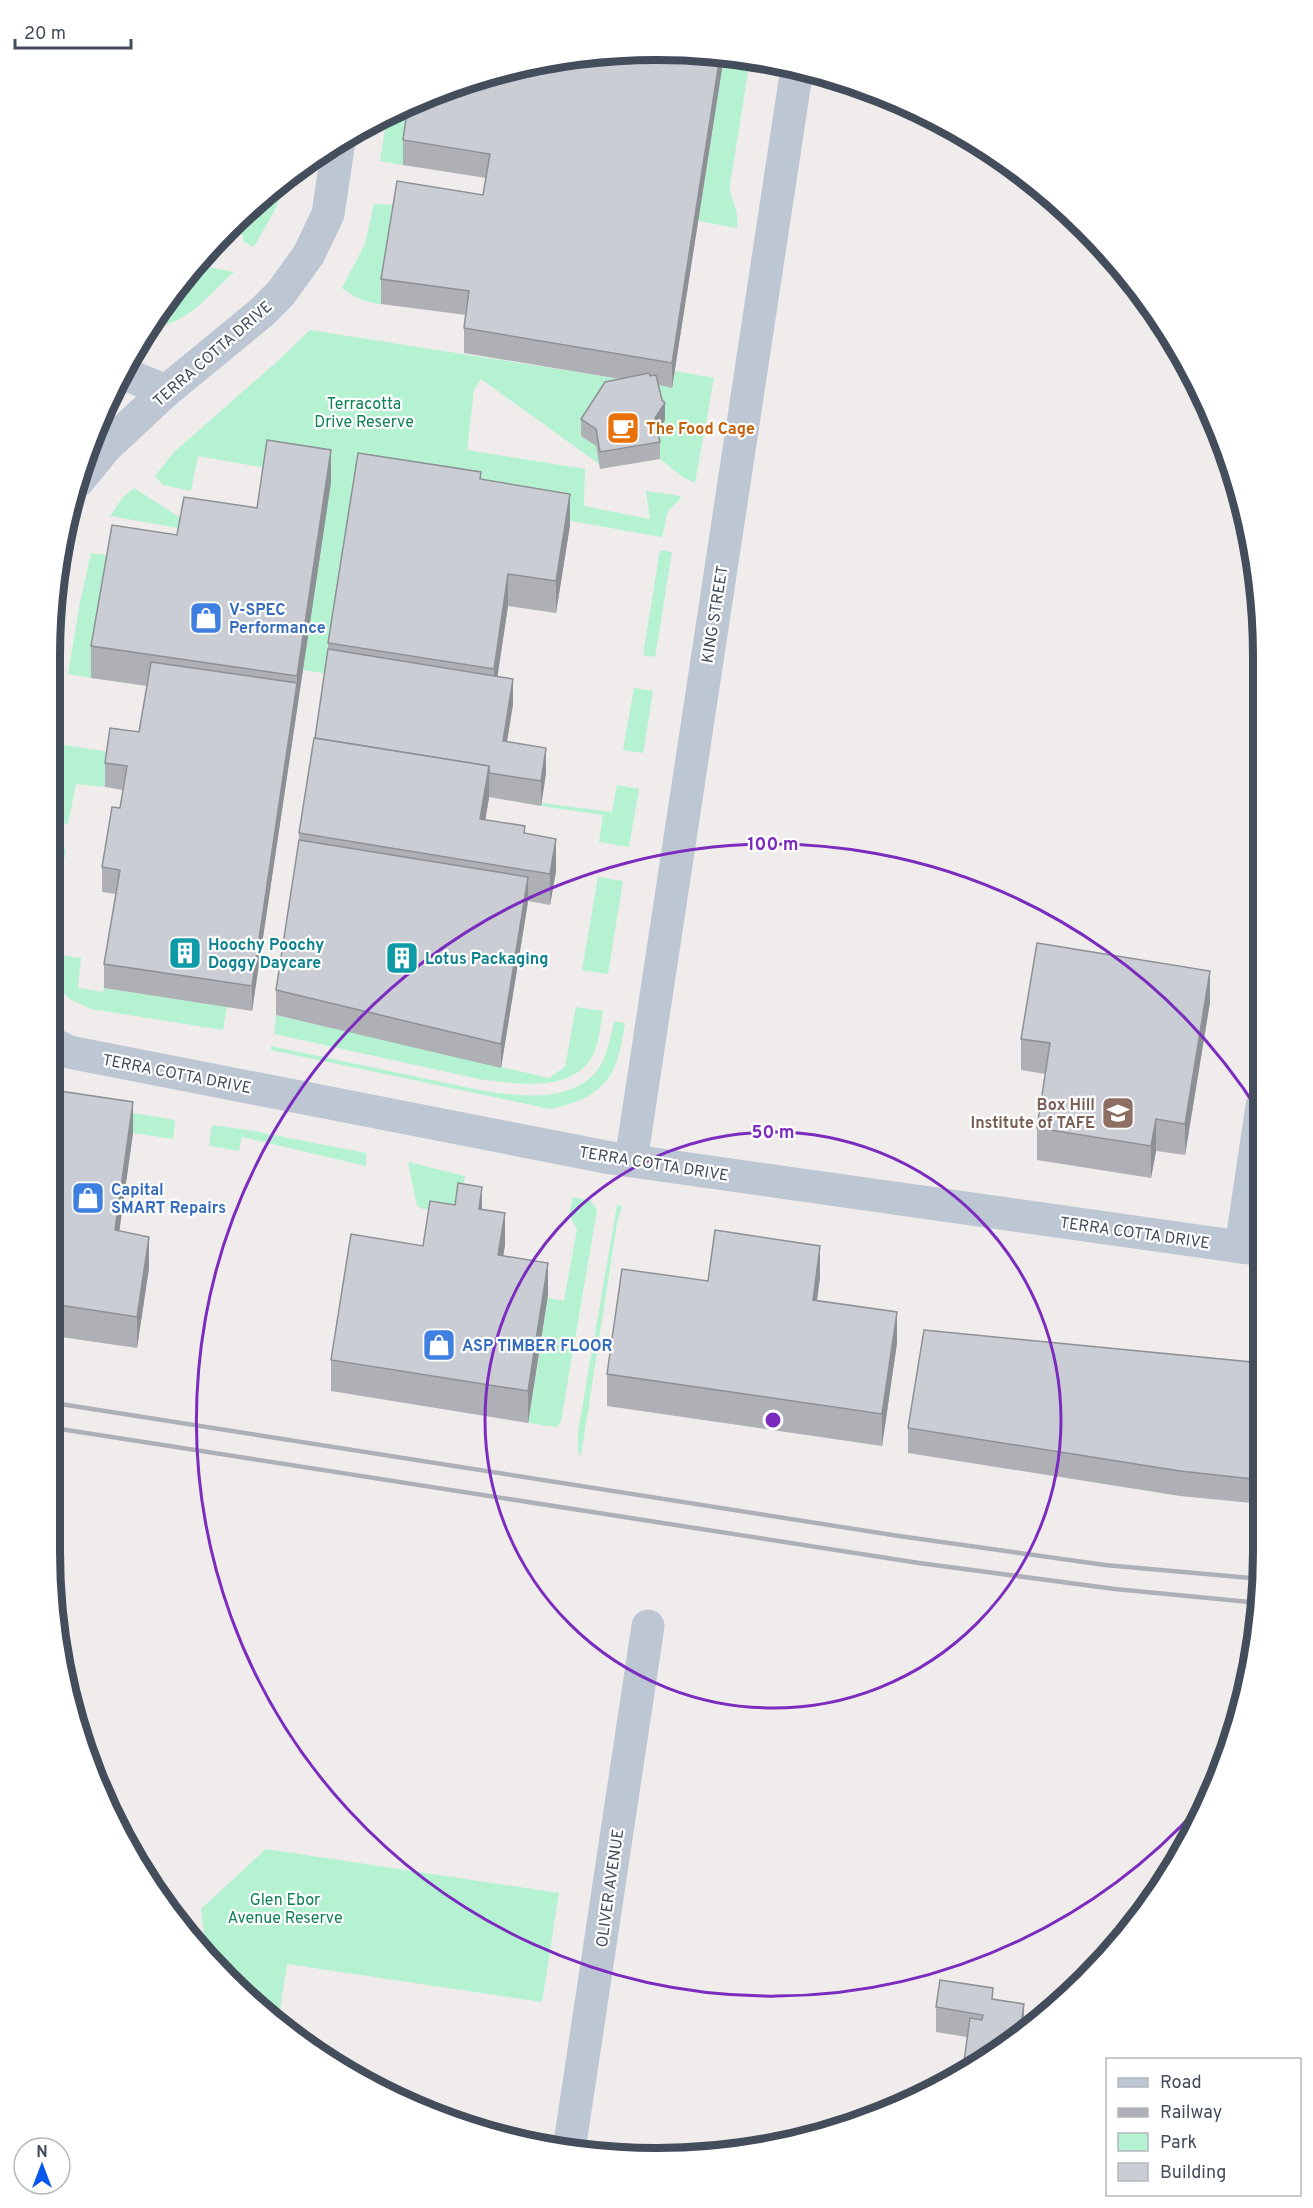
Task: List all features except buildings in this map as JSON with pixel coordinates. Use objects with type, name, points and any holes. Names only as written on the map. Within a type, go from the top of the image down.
[{"type":"street","name":"KING STREET","points":[[631,1161],[796,76]]},
{"type":"street","name":"TERRA COTTA DRIVE","points":[[93,463],[105,448],[166,391],[282,293],[309,254],[328,214],[337,153]]},
{"type":"street","points":[[131,376],[166,391]]},
{"type":"street","name":"TERRA COTTA DRIVE","points":[[60,1047],[69,1052],[631,1161],[1251,1248]]},
{"type":"street","points":[[1251,1248],[1253,1222]]},
{"type":"street","name":"OLIVER AVENUE","points":[[570,2142],[648,1626]]},
{"type":"green space","points":[[723,64],[749,67],[730,185],[738,221],[737,228],[698,221]]},
{"type":"green space","points":[[410,114],[403,165],[380,161],[385,126]]},
{"type":"green space","points":[[280,194],[278,204],[254,247],[244,242],[241,230]]},
{"type":"green space","points":[[374,204],[397,205],[381,304],[360,299],[342,288],[365,244]]},
{"type":"green space","points":[[205,267],[234,272],[196,308],[174,322],[161,326],[183,293]]},
{"type":"green space","name":"Terracotta Drive Reserve","points":[[310,330],[672,387],[675,371],[714,378],[695,483],[684,478],[660,459],[655,435],[581,436],[596,446],[599,464],[481,379],[474,390],[467,450],[585,469],[584,506],[650,519],[646,491],[681,496],[668,511],[662,537],[348,482],[358,485],[328,674],[303,670],[266,468],[198,456],[191,491],[163,485],[155,476],[174,452]]},
{"type":"green space","points":[[134,488],[185,521],[184,529],[110,516],[123,497]]},
{"type":"green space","points":[[660,550],[672,552],[655,657],[643,655]]},
{"type":"green space","points":[[91,553],[112,556],[91,678],[68,674]]},
{"type":"green space","points":[[634,688],[653,691],[643,753],[623,750]]},
{"type":"green space","points":[[60,744],[110,752],[105,787],[76,784],[68,824],[60,823]]},
{"type":"green space","points":[[617,785],[639,789],[629,847],[599,842],[603,815],[541,806],[542,803],[612,812]]},
{"type":"green space","points":[[60,849],[66,849],[60,884]]},
{"type":"green space","points":[[598,877],[623,881],[608,974],[582,970]]},
{"type":"green space","points":[[60,955],[81,958],[78,988],[103,992],[104,988],[227,1007],[223,1030],[91,1009],[70,999],[60,990]]},
{"type":"green space","points":[[576,1007],[603,1011],[598,1039],[591,1059],[577,1073],[565,1079],[538,1084],[484,1080],[274,1034],[276,1015],[549,1078],[565,1067]]},
{"type":"green space","points":[[614,1021],[625,1023],[618,1058],[606,1082],[584,1098],[550,1109],[271,1050],[271,1046],[484,1091],[512,1095],[542,1095],[571,1089],[584,1083],[595,1073],[605,1056]]},
{"type":"green space","points":[[86,1105],[175,1120],[173,1139],[81,1125]]},
{"type":"green space","points":[[212,1125],[366,1153],[366,1166],[242,1137],[239,1151],[209,1146]]},
{"type":"green space","points":[[408,1162],[465,1176],[458,1215],[417,1206]]},
{"type":"green space","points":[[573,1197],[591,1201],[597,1210],[561,1421],[557,1427],[528,1423],[548,1298],[564,1301],[577,1229],[569,1215]]},
{"type":"green space","points":[[617,1205],[622,1206],[617,1223],[581,1456],[578,1451],[578,1432]]},
{"type":"green space","name":"Glen Ebor Avenue Reserve","points":[[266,1849],[559,1893],[542,2002],[287,1964],[280,2014],[235,1973],[204,1940],[201,1909]]},
{"type":"railway","points":[[60,1404],[899,1536],[1105,1565],[1252,1578]]},
{"type":"railway","points":[[60,1429],[919,1563],[1115,1589],[1251,1602]]},
{"type":"place","name":"The Food Cage","points":[[623,428]]},
{"type":"place","name":"V-SPEC Performance","points":[[206,618]]},
{"type":"place","name":"Hoochy Poochy Doggy Daycare","points":[[185,953]]},
{"type":"place","name":"Lotus Packaging","points":[[402,958]]},
{"type":"place","name":"Box Hill Institute of TAFE","points":[[1118,1113]]},
{"type":"place","name":"Capital SMART Repairs","points":[[88,1198]]},
{"type":"place","name":"ASP TIMBER FLOOR","points":[[439,1345]]}]
